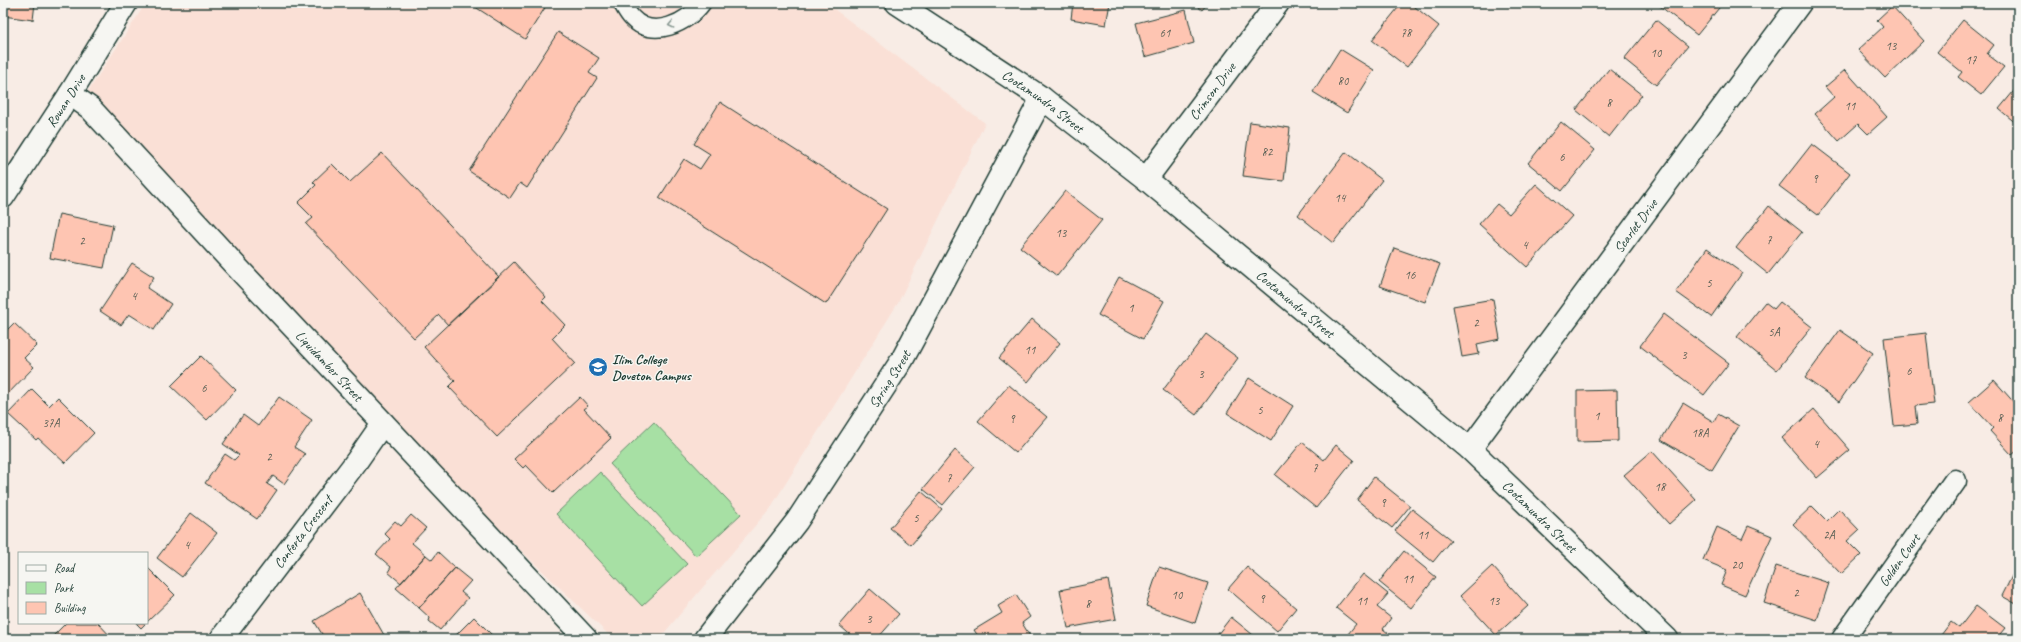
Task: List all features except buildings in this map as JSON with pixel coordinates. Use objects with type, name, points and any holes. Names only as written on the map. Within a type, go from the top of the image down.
[{"type":"street","name":"Rowan Drive","points":[[3,197],[70,94],[126,3]]},
{"type":"street","name":"Cootamundra Street","points":[[897,3],[1042,98],[1146,179],[1470,449],[1667,639]]},
{"type":"street","name":"Crimson Drive","points":[[1146,179],[1278,3]]},
{"type":"street","name":"Scarlet Drive","points":[[1470,449],[1800,3]]},
{"type":"street","name":"Liquidamber Street","points":[[70,94],[90,108],[586,639]]},
{"type":"street","name":"Spring Street","points":[[706,639],[797,521],[902,360],[1042,98]]},
{"type":"street","name":"Conferta Crescent","points":[[221,639],[356,462],[383,423]]},
{"type":"street","name":"Golden Court","points":[[1843,639],[1955,481]]},
{"type":"lane","points":[[622,3],[633,19],[646,27],[654,28],[676,25],[696,11],[702,3]]},
{"type":"shaded area","name":"Ilim College Doveton Campus","points":[[146,3],[826,3],[985,123],[898,303],[771,507],[659,639],[613,639],[396,430],[85,96]]},
{"type":"green space","points":[[654,422],[741,514],[696,556],[610,464]]},
{"type":"green space","points":[[600,472],[687,564],[642,606],[556,514]]},
{"type":"place","name":"Ilim College Doveton Campus","points":[[598,367]]}]
